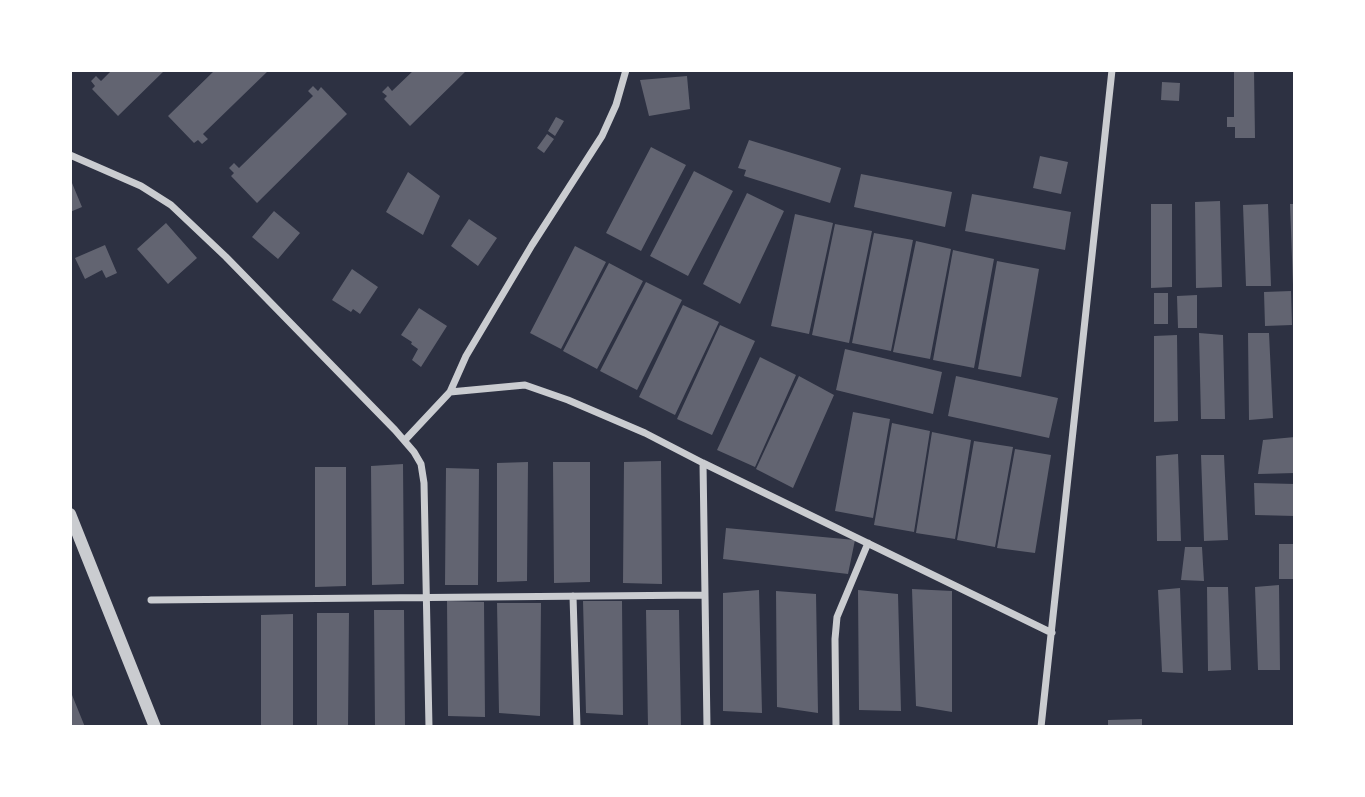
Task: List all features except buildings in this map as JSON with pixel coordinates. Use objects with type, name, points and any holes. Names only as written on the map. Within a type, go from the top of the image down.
[{"type":"street","points":[[405,440],[450,392],[466,356],[532,245],[602,136],[616,105],[626,70]]},
{"type":"street","points":[[1041,727],[1112,70]]},
{"type":"street","points":[[70,155],[141,186],[171,205],[226,257],[405,440],[421,464],[424,483],[429,727]]},
{"type":"street","points":[[450,392],[525,386],[568,400],[645,433],[1052,632]]},
{"type":"street","points":[[703,463],[707,727]]},
{"type":"street","points":[[70,514],[155,727]]},
{"type":"street","points":[[836,727],[837,617],[868,543]]},
{"type":"street","points":[[151,600],[705,595]]},
{"type":"street","points":[[573,596],[577,727]]}]
